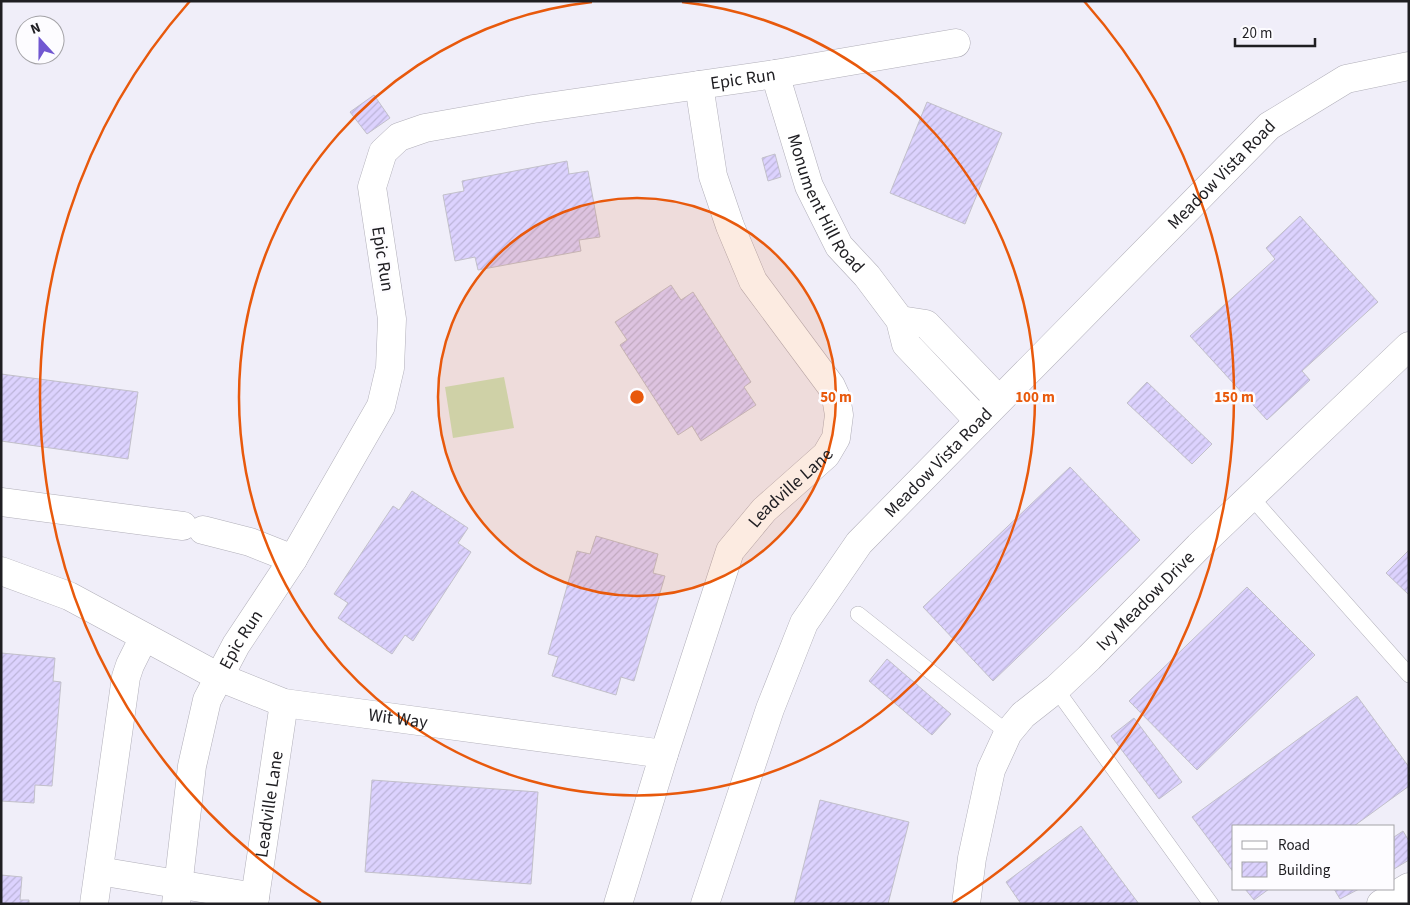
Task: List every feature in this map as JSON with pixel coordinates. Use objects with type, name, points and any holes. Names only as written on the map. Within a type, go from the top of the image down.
[{"type":"street","name":"Epic Run","points":[[177,894],[192,766],[206,700],[236,645],[293,559],[381,406],[390,368],[392,319],[372,187],[384,152],[399,137],[425,128],[533,109],[775,74],[956,42]]},
{"type":"street","name":"Meadow Vista Road","points":[[705,904],[770,709],[804,623],[859,543],[1270,126],[1346,79],[1409,66]]},
{"type":"street","name":"Monument Hill Road","points":[[775,74],[809,186],[839,246],[867,276],[900,320],[906,344],[979,421]]},
{"type":"street","name":"Leadville Lane","points":[[618,904],[664,754],[730,551],[764,510],[826,455],[836,438],[838,426],[836,397],[831,386],[753,281],[730,226],[713,176],[699,85]]},
{"type":"street","points":[[900,320],[926,324],[999,400]]},
{"type":"street","points":[[921,361],[942,341]]},
{"type":"street","name":"Ivy Meadow Drive","points":[[966,904],[972,858],[991,770],[1008,734],[1023,715],[1056,689],[1251,497],[1409,346]]},
{"type":"street","points":[[1,502],[193,528],[250,542],[293,559]]},
{"type":"street","name":"Wit Way","points":[[1,571],[69,596],[219,677],[284,703],[664,754]]},
{"type":"street","points":[[94,904],[126,677],[130,664],[144,637]]},
{"type":"street","name":"Leadville Lane","points":[[254,900],[284,703]]},
{"type":"street","points":[[99,871],[177,894],[254,900]]},
{"type":"street","points":[[1380,904],[1409,886]]},
{"type":"lane","points":[[1251,497],[1409,675]]},
{"type":"lane","points":[[858,614],[1008,734]]},
{"type":"lane","points":[[1056,689],[1211,904]]},
{"type":"green space","points":[[504,377],[514,428],[453,438],[445,387]]},
{"type":"building","points":[[374,95],[390,118],[367,134],[350,112]]},
{"type":"building","points":[[927,102],[1002,133],[965,224],[890,193]]},
{"type":"building","points":[[775,154],[781,177],[768,181],[762,158]]},
{"type":"building","points":[[567,161],[569,174],[588,171],[600,237],[579,240],[581,251],[478,270],[475,257],[455,261],[443,195],[464,191],[462,181]]},
{"type":"building","points":[[1300,216],[1378,302],[1302,371],[1310,380],[1267,420],[1190,336],[1275,259],[1266,248]]},
{"type":"building","points":[[671,285],[681,300],[693,292],[751,382],[744,387],[756,405],[701,441],[692,426],[678,435],[620,345],[627,340],[615,322]]},
{"type":"building","points":[[1,374],[138,392],[128,459],[1,441]]},
{"type":"building","points":[[1147,382],[1212,444],[1192,464],[1127,403]]},
{"type":"building","points":[[1070,467],[1140,540],[993,681],[923,607]]},
{"type":"building","points":[[412,491],[468,528],[458,543],[471,552],[413,641],[405,635],[392,654],[338,618],[348,603],[334,594],[393,506],[399,510]]},
{"type":"building","points":[[596,536],[658,554],[653,573],[665,576],[634,681],[621,677],[616,695],[552,676],[558,657],[548,654],[577,551],[590,554]]},
{"type":"building","points":[[1409,550],[1409,595],[1386,573]]},
{"type":"building","points":[[1247,587],[1315,655],[1197,770],[1129,701]]},
{"type":"building","points":[[1,653],[55,658],[53,681],[61,682],[52,786],[35,785],[34,803],[1,801]]},
{"type":"building","points":[[887,659],[951,714],[932,735],[869,681]]},
{"type":"building","points":[[1357,696],[1409,767],[1409,786],[1355,825],[1232,825],[1232,870],[1192,817]]},
{"type":"building","points":[[1134,718],[1182,782],[1159,799],[1111,736]]},
{"type":"building","points":[[372,780],[538,792],[531,884],[365,872]]},
{"type":"building","points":[[820,800],[909,822],[888,904],[794,904]]},
{"type":"building","points":[[1081,826],[1139,904],[1021,904],[1006,882]]},
{"type":"building","points":[[1403,831],[1409,841],[1409,860],[1395,868],[1395,836]]},
{"type":"building","points":[[1,875],[22,877],[20,900],[29,900],[29,904],[1,904]]},
{"type":"building","points":[[1246,890],[1268,890],[1254,900]]},
{"type":"building","points":[[1335,890],[1357,890],[1340,899]]}]
